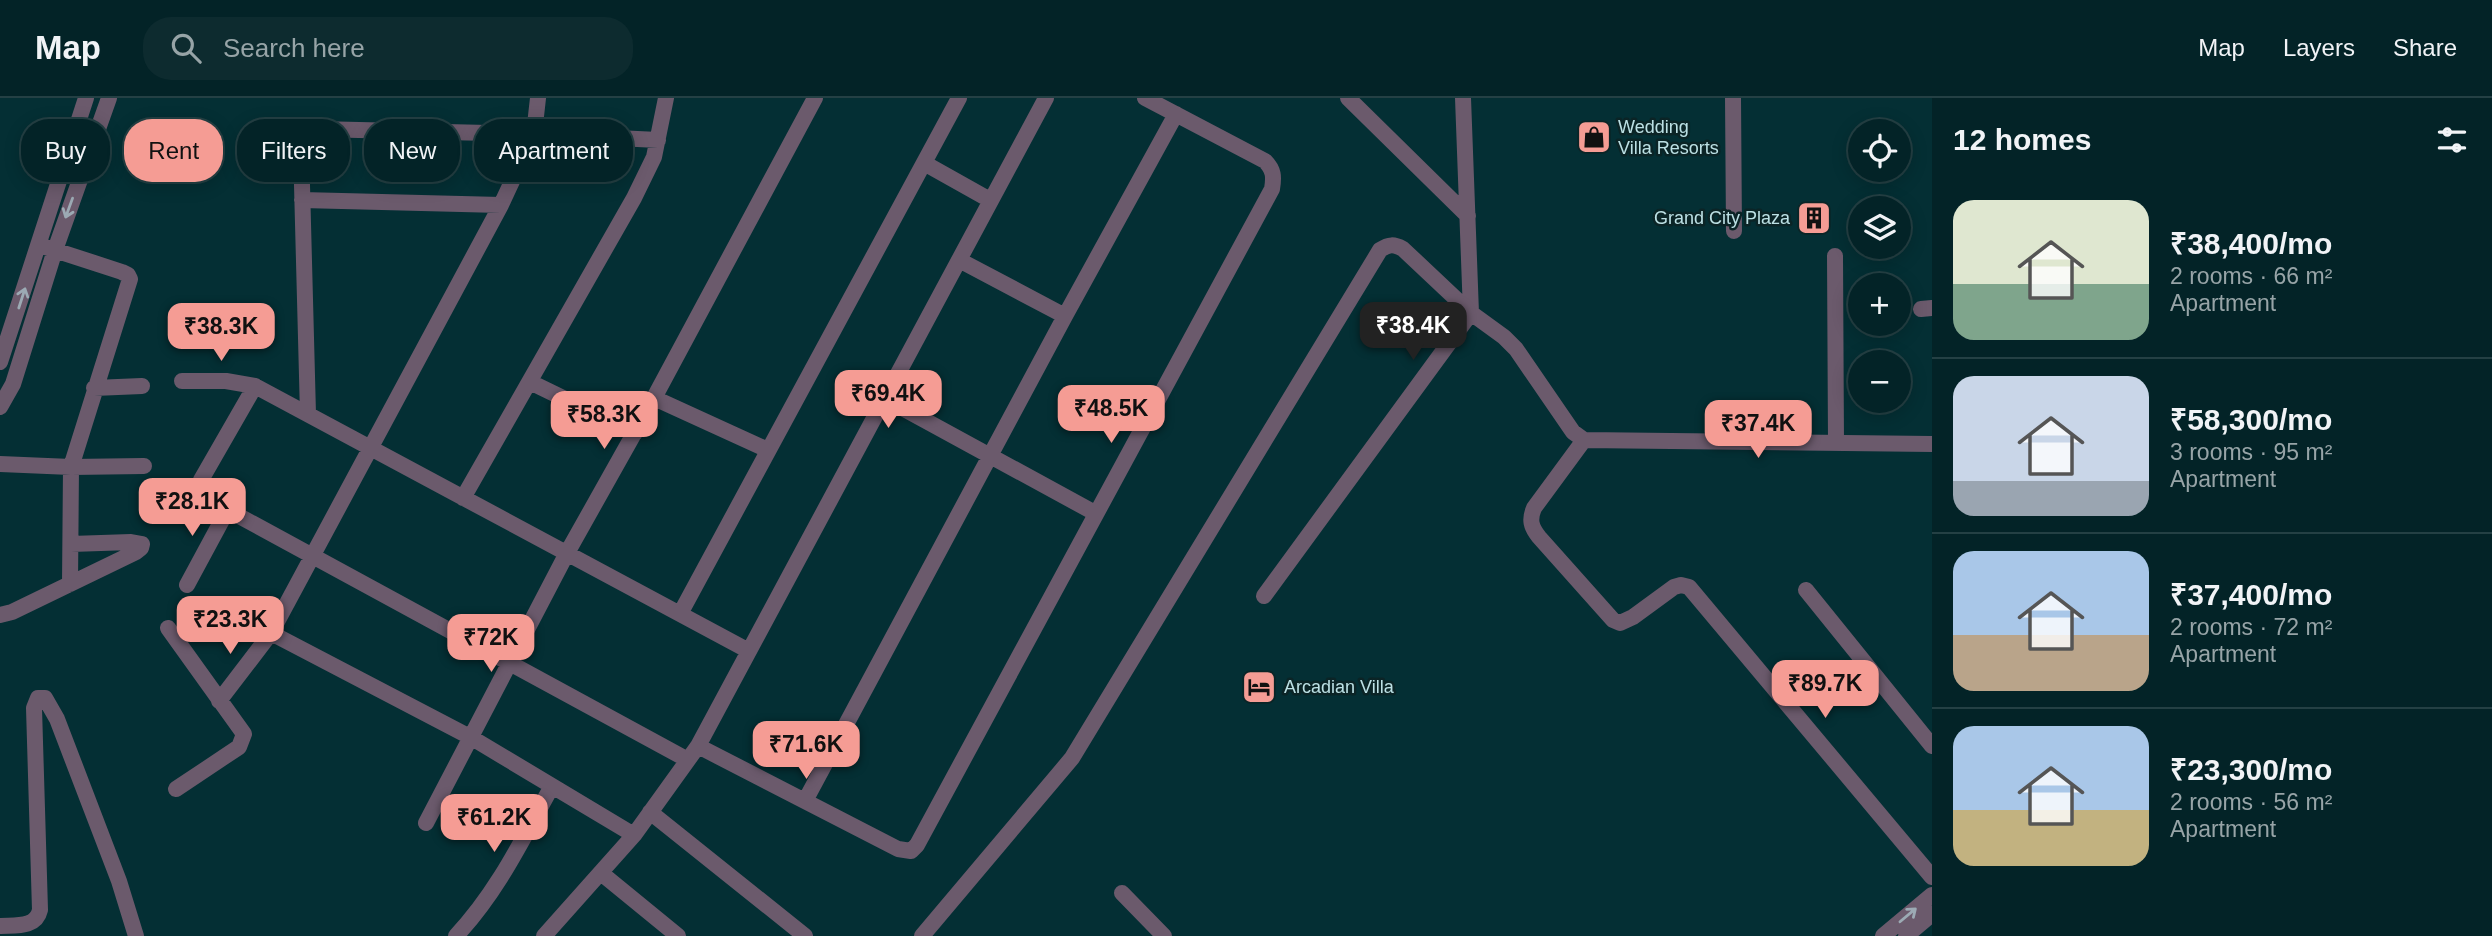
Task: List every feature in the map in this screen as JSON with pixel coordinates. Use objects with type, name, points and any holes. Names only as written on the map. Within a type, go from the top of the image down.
[{"type":"street","points":[[79,119],[86,98]]},
{"type":"street","points":[[101,119],[109,98]]},
{"type":"street","points":[[536,119],[538,98]]},
{"type":"street","points":[[463,498],[634,198],[654,157],[666,98]]},
{"type":"street","points":[[426,823],[567,553],[635,433],[815,98]]},
{"type":"street","points":[[680,614],[959,98]]},
{"type":"street","points":[[544,936],[634,835],[698,746],[1046,98]]},
{"type":"street","points":[[698,746],[904,852],[911,851],[917,845],[1272,189],[1272,167],[1265,160],[1144,98]]},
{"type":"street","points":[[1348,98],[1468,216]]},
{"type":"street","points":[[1264,596],[1471,313],[1463,98]]},
{"type":"street","points":[[1733,98],[1734,231]]},
{"type":"street","points":[[805,801],[990,454],[1176,114]]},
{"type":"street","points":[[308,414],[301,147],[306,131],[474,133]]},
{"type":"street","points":[[633,139],[658,140]]},
{"type":"street","points":[[924,163],[990,200]]},
{"type":"street","points":[[0,407],[13,384],[22,355],[62,182]]},
{"type":"street","points":[[22,355],[1,356],[75,182]]},
{"type":"street","points":[[219,701],[271,633],[512,182]]},
{"type":"street","points":[[302,200],[501,205]]},
{"type":"street","points":[[922,936],[1072,758],[1380,250],[1387,246],[1395,245],[1403,249],[1471,313],[1504,337],[1516,349],[1573,432],[1584,440],[1932,444]]},
{"type":"street","points":[[47,247],[122,272],[130,279],[71,467],[71,584]]},
{"type":"street","points":[[1835,256],[1836,443]]},
{"type":"street","points":[[959,260],[1065,316]]},
{"type":"street","points":[[182,381],[226,381],[255,386],[749,651]]},
{"type":"street","points":[[530,382],[635,433]]},
{"type":"street","points":[[94,388],[142,386]]},
{"type":"street","points":[[255,386],[199,486],[199,492],[204,497],[688,760]]},
{"type":"street","points":[[654,398],[768,450]]},
{"type":"street","points":[[884,398],[1095,513]]},
{"type":"street","points":[[1584,440],[1534,508],[1530,517],[1532,527],[1539,537],[1613,620],[1620,623],[1633,617],[1674,587],[1689,587],[1932,877]]},
{"type":"street","points":[[0,464],[144,466]]},
{"type":"street","points":[[187,585],[228,509]]},
{"type":"street","points":[[0,615],[12,612],[136,552],[142,544],[71,544]]},
{"type":"street","points":[[1806,590],[1932,746]]},
{"type":"street","points":[[168,628],[244,734],[239,747],[176,789]]},
{"type":"street","points":[[271,633],[472,738],[634,835]]},
{"type":"street","points":[[0,926],[33,923],[38,919],[40,910],[34,708],[38,698],[45,698],[57,719],[119,881],[136,936]]},
{"type":"street","points":[[456,936],[478,912],[501,880],[552,786]]},
{"type":"street","points":[[650,812],[805,936]]},
{"type":"street","points":[[601,873],[678,936]]},
{"type":"street","points":[[1122,893],[1164,936]]},
{"type":"street","points":[[1883,936],[1932,895]]},
{"type":"street","points":[[1906,936],[1932,914]]},
{"type":"place","name":"Wedding Villa Resorts","points":[[1594,137]]},
{"type":"place","name":"Grand City Plaza","points":[[1814,218]]},
{"type":"place","name":"Arcadian Villa","points":[[1259,687]]}]
